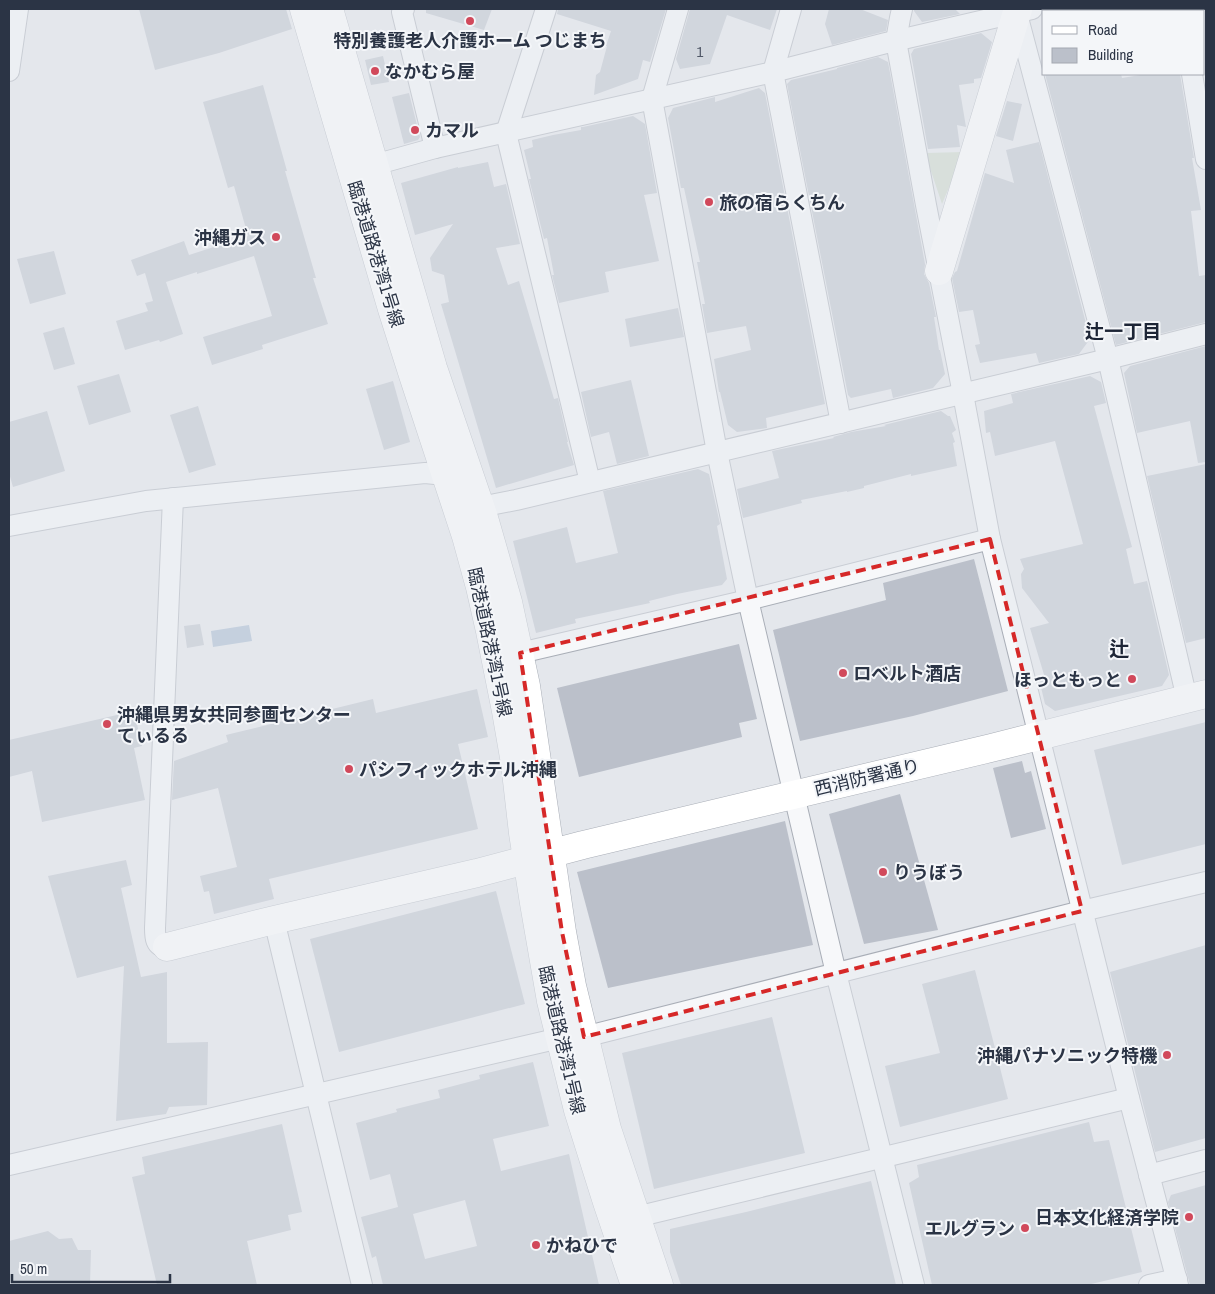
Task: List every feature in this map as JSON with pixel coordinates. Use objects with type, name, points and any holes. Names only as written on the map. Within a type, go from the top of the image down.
[{"type":"street","points":[[9,71],[18,9]]},
{"type":"street","name":"臨港道路港湾1号線","points":[[304,9],[392,309],[466,536],[490,631],[515,763],[539,857],[562,932],[578,1110],[635,1285]]},
{"type":"street","name":"臨港道路港湾1号線","points":[[329,9],[433,368],[497,560],[520,653],[532,724],[539,857]]},
{"type":"street","points":[[404,9],[402,12],[435,148]]},
{"type":"street","points":[[546,9],[506,133],[590,482]]},
{"type":"street","points":[[678,9],[652,99],[717,452],[748,600],[836,973],[914,1285]]},
{"type":"street","points":[[791,9],[773,72],[841,423]]},
{"type":"street","points":[[902,9],[896,41],[990,539],[1129,1098],[1178,1282],[1149,1285]]},
{"type":"street","points":[[374,165],[435,148],[773,72],[1022,10]]},
{"type":"street","points":[[939,271],[1022,10]]},
{"type":"street","points":[[1022,10],[1108,359],[1197,697]]},
{"type":"street","points":[[1192,75],[1206,159]]},
{"type":"street","points":[[9,526],[146,500],[426,473],[445,475],[480,507],[963,394],[1206,334]]},
{"type":"street","points":[[167,947],[163,947],[155,940],[154,928],[173,498]]},
{"type":"street","points":[[520,653],[748,600],[990,539]]},
{"type":"street","name":"西消防署通り","points":[[167,947],[1197,697]]},
{"type":"street","points":[[9,1165],[572,1038],[1206,882]]},
{"type":"street","points":[[274,920],[362,1285]]},
{"type":"street","name":"臨港道路港湾1号線","points":[[572,1038],[607,1129],[659,1285]]},
{"type":"street","points":[[636,1217],[1129,1098]]},
{"type":"street","points":[[1149,1175],[1206,1160]]},
{"type":"highlighted area","points":[[990,539],[1082,911],[584,1037],[562,932],[520,653]]},
{"type":"green space","points":[[964,152],[942,204],[925,153]]},
{"type":"water","points":[[249,625],[252,641],[213,647],[211,631]]},
{"type":"building","points":[[139,9],[286,9],[292,29],[219,53],[155,70]]},
{"type":"building","name":"特別養護老人介護ホーム つじまち","points":[[426,9],[492,9],[484,30],[426,13]]},
{"type":"building","points":[[558,9],[666,9],[650,62],[643,60],[638,79],[594,95],[596,75],[600,72],[611,31],[557,14]]},
{"type":"building","points":[[690,9],[777,9],[770,30],[727,15],[710,64],[680,69],[676,59]]},
{"type":"building","points":[[829,9],[860,9],[888,20],[886,31],[832,45],[825,24]]},
{"type":"building","points":[[914,9],[955,9],[960,14],[922,22]]},
{"type":"building","points":[[981,33],[992,42],[981,78],[974,79],[974,83],[959,85],[966,127],[957,125],[960,147],[928,149],[911,54],[914,49]]},
{"type":"building","points":[[383,56],[389,82],[371,85],[365,60]]},
{"type":"building","points":[[878,57],[888,62],[925,264],[924,274],[929,283],[936,317],[934,317],[939,350],[945,374],[933,388],[893,398],[891,389],[851,398],[848,395],[787,84],[791,80]]},
{"type":"building","points":[[1045,75],[1121,75],[1122,78],[1140,75],[1180,75],[1201,210],[1191,211],[1199,276],[1206,275],[1206,322],[1116,345]]},
{"type":"building","points":[[263,85],[287,171],[285,171],[316,278],[313,278],[328,324],[262,345],[263,349],[212,365],[203,337],[272,316],[254,256],[166,282],[183,334],[160,342],[159,340],[125,350],[116,321],[148,311],[145,303],[153,301],[145,273],[137,276],[131,260],[184,241],[189,255],[248,236],[234,186],[228,188],[203,102]]},
{"type":"building","points":[[759,88],[765,93],[825,404],[766,418],[767,428],[737,432],[728,425],[719,392],[714,359],[751,350],[746,326],[707,333],[702,304],[705,304],[697,262],[700,262],[684,188],[681,188],[668,118],[673,108],[715,97],[715,102]]},
{"type":"building","points":[[409,93],[420,137],[418,140],[404,144],[392,97]]},
{"type":"building","points":[[1007,101],[1022,104],[1013,141],[996,136]]},
{"type":"building","points":[[633,116],[645,124],[657,193],[644,195],[659,261],[605,272],[609,292],[559,303],[552,275],[554,275],[547,238],[544,239],[524,150],[533,147],[532,140],[581,130],[581,127]]},
{"type":"building","points":[[1039,142],[1090,339],[1079,354],[1039,363],[1036,353],[980,363],[975,345],[980,344],[973,310],[959,312],[952,278],[957,271],[985,173],[1014,183],[1006,150]]},
{"type":"building","points":[[488,162],[494,187],[506,184],[520,244],[496,248],[508,285],[519,281],[554,399],[558,398],[574,465],[496,488],[441,304],[449,302],[444,275],[432,271],[430,258],[453,224],[415,235],[401,183],[458,167]]},
{"type":"building","points":[[54,251],[66,294],[30,304],[17,259]]},
{"type":"building","points":[[678,308],[684,337],[630,347],[625,319]]},
{"type":"building","points":[[64,327],[75,364],[54,370],[43,333]]},
{"type":"building","points":[[1206,346],[1206,462],[1198,463],[1190,421],[1137,433],[1124,373],[1130,366]]},
{"type":"building","points":[[119,374],[131,412],[89,425],[77,386]]},
{"type":"building","points":[[1090,376],[1101,382],[1106,403],[1094,406],[1132,547],[1126,549],[1134,584],[1147,581],[1169,675],[1162,686],[1055,711],[1045,704],[1039,679],[1045,678],[1030,628],[1049,623],[1022,588],[1021,574],[1024,569],[1020,559],[1083,544],[1055,441],[995,456],[990,432],[986,433],[984,411],[1013,403],[1011,394]]},
{"type":"building","points":[[631,380],[649,456],[617,464],[609,432],[591,437],[581,392]]},
{"type":"building","points":[[393,381],[410,442],[384,450],[366,389]]},
{"type":"building","points":[[198,406],[216,465],[189,473],[170,415]]},
{"type":"building","points":[[47,411],[65,471],[13,487],[9,473],[9,422]]},
{"type":"building","points":[[941,411],[950,416],[956,430],[952,433],[955,442],[953,443],[957,466],[911,476],[911,474],[847,492],[801,500],[802,503],[743,518],[737,489],[779,478],[772,451],[834,438],[851,432],[886,426],[884,425]]},
{"type":"building","points":[[1206,464],[1206,638],[1186,643],[1147,476]]},
{"type":"building","points":[[698,469],[709,474],[720,524],[717,526],[727,579],[722,585],[575,619],[576,623],[536,633],[513,541],[567,527],[576,563],[618,553],[603,491]]},
{"type":"building","points":[[974,559],[1008,691],[913,716],[800,741],[773,630],[886,600],[883,583]]},
{"type":"building","points":[[200,624],[204,645],[187,648],[184,626]]},
{"type":"building","points":[[739,644],[757,719],[739,723],[742,737],[579,777],[557,688]]},
{"type":"building","name":"パシフィックホテル沖縄","points":[[477,689],[488,737],[458,744],[478,829],[269,879],[274,899],[214,914],[209,891],[204,892],[200,876],[237,867],[218,788],[172,800],[174,761],[228,742],[226,735],[373,699],[376,713]]},
{"type":"building","points":[[134,711],[142,746],[134,748],[145,800],[42,822],[32,771],[9,777],[9,740]]},
{"type":"building","points":[[1206,722],[1206,844],[1122,865],[1094,750]]},
{"type":"building","points":[[1022,761],[1025,773],[1031,771],[1046,829],[1011,838],[993,768]]},
{"type":"building","name":"りうぼう","points":[[900,794],[938,930],[864,944],[829,814]]},
{"type":"building","points":[[785,821],[813,945],[608,988],[577,872]]},
{"type":"building","points":[[126,860],[132,885],[121,888],[141,977],[167,972],[167,1043],[208,1042],[207,1105],[169,1107],[166,1114],[116,1121],[124,966],[77,978],[48,876]]},
{"type":"building","points":[[496,891],[525,1004],[339,1052],[310,939]]},
{"type":"building","name":"沖縄パナソニック特機","points":[[1206,945],[1206,1138],[1155,1152],[1110,972]]},
{"type":"building","points":[[975,970],[1008,1099],[900,1127],[885,1066],[940,1053],[922,984]]},
{"type":"building","points":[[772,1017],[805,1153],[654,1189],[622,1053]]},
{"type":"building","points":[[533,1062],[549,1126],[493,1139],[501,1171],[569,1154],[599,1285],[383,1285],[376,1256],[372,1258],[361,1217],[398,1207],[390,1174],[370,1180],[356,1123],[397,1112],[396,1109],[440,1098],[438,1090],[480,1079],[479,1075]],"holes":[[[465,1200],[477,1246],[425,1259],[413,1214]]]},
{"type":"building","name":"エルグラン","points":[[1089,1122],[1094,1142],[1109,1140],[1142,1272],[1087,1285],[932,1285],[909,1183],[919,1177],[917,1165]]},
{"type":"building","points":[[282,1124],[302,1212],[288,1215],[291,1230],[247,1241],[257,1285],[157,1285],[132,1177],[145,1174],[142,1157]]},
{"type":"building","points":[[871,1181],[896,1285],[681,1285],[670,1252],[670,1229]]},
{"type":"building","points":[[1206,1185],[1206,1285],[1190,1285],[1168,1202],[1171,1195]]},
{"type":"building","points":[[48,1231],[59,1239],[72,1238],[78,1250],[91,1250],[90,1285],[9,1285],[9,1241]]},
{"type":"place","name":"特別養護老人介護ホーム つじまち","points":[[470,21]]},
{"type":"place","name":"なかむら屋","points":[[375,71]]},
{"type":"place","name":"カマル","points":[[415,130]]},
{"type":"place","name":"旅の宿らくちん","points":[[709,202]]},
{"type":"place","name":"沖縄ガス","points":[[276,237]]},
{"type":"place","name":"ロベルト酒店","points":[[843,673]]},
{"type":"place","name":"ほっともっと","points":[[1132,679]]},
{"type":"place","name":"沖縄県男女共同参画センター てぃるる","points":[[107,724]]},
{"type":"place","name":"パシフィックホテル沖縄","points":[[349,769]]},
{"type":"place","name":"りうぼう","points":[[883,872]]},
{"type":"place","name":"沖縄パナソニック特機","points":[[1167,1055]]},
{"type":"place","name":"日本文化経済学院","points":[[1189,1217]]},
{"type":"place","name":"エルグラン","points":[[1025,1228]]},
{"type":"place","name":"かねひで","points":[[536,1245]]},
{"type":"district","name":"辻一丁目","points":[[1123,331]]},
{"type":"district","name":"辻","points":[[1119,648]]}]
